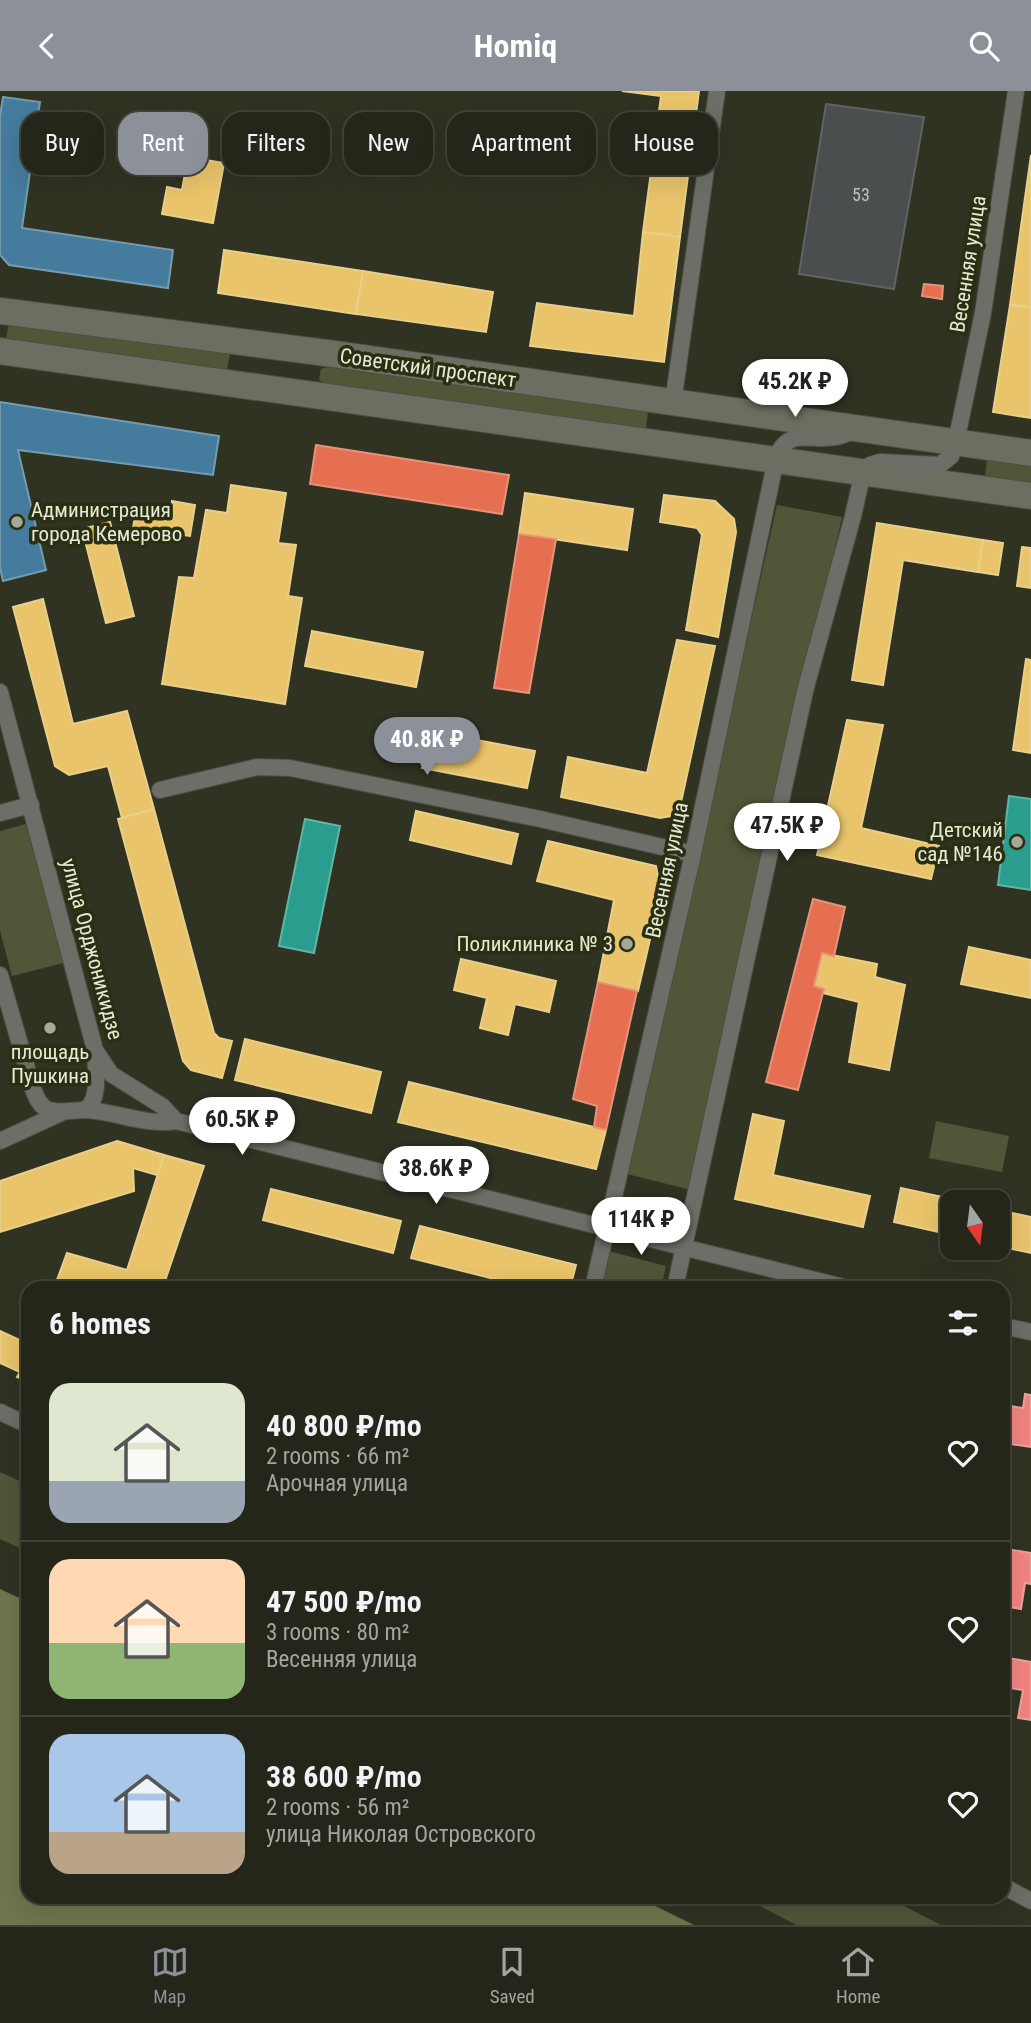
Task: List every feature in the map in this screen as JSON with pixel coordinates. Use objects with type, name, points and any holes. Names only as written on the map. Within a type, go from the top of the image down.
[{"type":"main road","name":"Советский проспект","points":[[0,311],[246,342],[1031,453]]},
{"type":"main road","points":[[242,384],[258,377],[261,367],[257,351],[246,342]]},
{"type":"main road","name":"Советский проспект","points":[[1,352],[1031,496]]},
{"type":"main road","points":[[327,396],[314,390],[308,381],[307,372],[310,364],[317,358],[334,355]]},
{"type":"street","points":[[673,403],[717,91]]},
{"type":"street","name":"Весенняя улица","points":[[956,442],[982,313],[1016,91]]},
{"type":"street","name":"Советский проспект","points":[[776,459],[784,442],[791,438],[832,439],[856,429]]},
{"type":"street","name":"Советский проспект","points":[[863,472],[870,465],[880,462],[940,465],[951,456],[956,442]]},
{"type":"street","name":"Весенняя улица","points":[[595,1281],[693,854],[776,459]]},
{"type":"street","points":[[677,1281],[805,691],[863,472]]},
{"type":"street","name":"улица Орджоникидзе","points":[[0,692],[95,1050],[111,1074],[162,1106],[176,1121]]},
{"type":"street","points":[[160,790],[257,767],[290,768],[540,819],[693,854]]},
{"type":"street","points":[[0,813],[31,805]]},
{"type":"street","points":[[0,975],[37,1100],[49,1110],[63,1112],[86,1109],[156,1122],[176,1121],[818,1281]]},
{"type":"street","points":[[86,1109],[91,1106],[94,1098],[95,1050]]},
{"type":"street","points":[[0,1142],[63,1112]]},
{"type":"street","points":[[1010,1328],[1031,1332]]},
{"type":"street","points":[[0,1412],[21,1422]]},
{"type":"street","points":[[1010,1890],[1031,1901]]},
{"type":"shaded area","points":[[9,322],[230,353],[227,370],[6,339]]},
{"type":"shaded area","points":[[327,367],[648,411],[646,429],[324,384],[319,379],[321,369]]},
{"type":"shaded area","points":[[987,460],[1031,466],[1031,484],[985,477]]},
{"type":"shaded area","points":[[777,505],[842,517],[691,1190],[627,1174]]},
{"type":"shaded area","points":[[26,824],[63,963],[12,976],[0,931],[0,831]]},
{"type":"shaded area","points":[[936,1121],[1009,1136],[1002,1172],[929,1158]]},
{"type":"shaded area","points":[[597,1248],[666,1266],[663,1281],[590,1281]]},
{"type":"shaded area","points":[[0,1472],[21,1482],[21,1549],[0,1539]]},
{"type":"shaded area","points":[[0,1589],[21,1599],[21,1904],[651,1904],[694,1925],[0,1925]]},
{"type":"shaded area","points":[[756,1904],[900,1904],[941,1925],[796,1925]]},
{"type":"building: Homes","points":[[622,91],[699,91],[696,112],[659,112],[661,96]]},
{"type":"building: Homes","points":[[1031,155],[1031,307],[1010,305]]},
{"type":"building: Homes","points":[[208,160],[222,163],[213,223],[162,214],[167,187],[182,190],[185,175],[208,175]]},
{"type":"building: Homes","points":[[651,175],[688,175],[680,237],[643,232]]},
{"type":"building: Homes","points":[[643,232],[680,237],[664,362],[530,346],[537,303],[634,316]]},
{"type":"building: Homes","points":[[224,250],[363,271],[356,314],[218,293]]},
{"type":"building: Homes","points":[[363,271],[493,292],[486,332],[356,314]]},
{"type":"building: Homes","points":[[1010,305],[1031,307],[1031,418],[993,412]]},
{"type":"building: Homes","points":[[231,485],[286,493],[278,543],[296,545],[288,596],[302,598],[285,704],[162,684],[179,577],[194,578],[206,510],[227,513]]},
{"type":"building: Homes","points":[[525,493],[633,509],[627,550],[519,534]]},
{"type":"building: Homes","points":[[664,495],[715,501],[734,519],[736,532],[718,637],[686,630],[702,535],[697,528],[660,522]]},
{"type":"building: Homes","points":[[172,501],[195,505],[190,536],[133,529],[136,509],[171,513]]},
{"type":"building: Homes","points":[[110,522],[134,616],[106,623],[82,529]]},
{"type":"building: Homes","points":[[877,523],[983,540],[978,572],[903,560],[883,685],[852,680]]},
{"type":"building: Homes","points":[[983,540],[1003,543],[998,575],[978,572]]},
{"type":"building: Homes","points":[[1022,547],[1031,548],[1031,588],[1017,586]]},
{"type":"building: Homes","points":[[43,599],[73,724],[127,711],[154,809],[122,818],[108,766],[69,775],[55,766],[13,607]]},
{"type":"building: Homes","points":[[312,631],[423,652],[416,687],[305,666]]},
{"type":"building: Homes","points":[[677,640],[715,646],[680,807],[671,816],[660,818],[561,797],[568,757],[647,773]]},
{"type":"building: Homes","points":[[1026,659],[1031,660],[1031,753],[1013,750]]},
{"type":"building: Homes","points":[[847,720],[883,725],[861,828],[939,846],[931,879],[817,855]]},
{"type":"building: Homes","points":[[429,731],[535,751],[527,788],[422,768]]},
{"type":"building: Homes","points":[[154,809],[214,1033],[219,1038],[232,1041],[222,1078],[191,1070],[183,1061],[118,819]]},
{"type":"building: Homes","points":[[416,811],[518,834],[511,864],[410,840]]},
{"type":"building: Homes","name":"Поликлиника № 3","points":[[548,841],[656,866],[659,882],[658,905],[638,991],[598,982],[614,900],[537,881]]},
{"type":"building: Homes","points":[[969,947],[1031,960],[1031,998],[961,984]]},
{"type":"building: Homes","points":[[822,953],[877,964],[875,977],[905,985],[889,1070],[849,1062],[859,1002],[823,993],[824,989],[814,986]]},
{"type":"building: Homes","points":[[461,959],[556,981],[549,1012],[515,1004],[508,1035],[480,1028],[487,998],[454,990]]},
{"type":"building: Homes","points":[[245,1039],[381,1072],[371,1113],[235,1080]]},
{"type":"building: Homes","points":[[409,1082],[606,1130],[596,1169],[398,1122]]},
{"type":"building: Homes","points":[[753,1114],[784,1121],[773,1175],[870,1196],[863,1227],[735,1199]]},
{"type":"building: Homes","points":[[117,1141],[164,1155],[157,1175],[133,1168],[134,1191],[0,1232],[0,1181]]},
{"type":"building: Homes","points":[[164,1155],[204,1166],[165,1281],[57,1281],[67,1253],[127,1270]]},
{"type":"building: Homes","points":[[901,1188],[940,1197],[940,1232],[894,1222]]},
{"type":"building: Homes","points":[[271,1189],[401,1221],[393,1253],[263,1220]]},
{"type":"building: Homes","points":[[1010,1213],[1031,1217],[1031,1253],[1010,1249]]},
{"type":"building: Homes","points":[[420,1226],[576,1265],[572,1281],[502,1281],[411,1258]]},
{"type":"building: Homes","points":[[0,1331],[21,1341],[21,1378],[17,1377],[20,1372],[0,1363]]},
{"type":"building: Shops","points":[[924,284],[943,286],[942,299],[922,296]]},
{"type":"building: Shops","points":[[316,445],[509,475],[502,514],[310,484]]},
{"type":"building: Shops","points":[[519,534],[556,539],[529,693],[494,688]]},
{"type":"building: Shops","points":[[813,899],[845,907],[834,956],[822,953],[814,986],[824,989],[798,1090],[766,1082]]},
{"type":"building: Shops","points":[[598,982],[637,991],[606,1130],[594,1127],[597,1106],[573,1099]]},
{"type":"building: Schools","name":"Детский сад №146","points":[[1009,796],[1031,799],[1031,890],[998,885]]},
{"type":"building: Schools","points":[[305,819],[340,826],[314,953],[279,946]]},
{"type":"building: Health","points":[[1025,1394],[1031,1395],[1031,1447],[1010,1444],[1010,1406],[1023,1408]]},
{"type":"building: Health","points":[[1010,1550],[1031,1553],[1031,1584],[1025,1583],[1021,1609],[1010,1607]]},
{"type":"building: Health","points":[[1010,1658],[1031,1662],[1031,1720],[1018,1718],[1023,1690],[1010,1688]]},
{"type":"building: Public","points":[[3,97],[40,102],[39,112],[21,112],[21,175],[30,175],[22,228],[173,250],[168,288],[9,265],[0,255],[0,116]]},
{"type":"building: Public","name":"Администрация города Кемерово","points":[[0,402],[219,436],[213,475],[18,450],[46,570],[3,581],[0,568]]},
{"type":"building: Other","points":[[826,104],[924,117],[894,289],[799,274]]},
{"type":"place","name":"Администрация города Кемерово","points":[[17,522]]},
{"type":"place","name":"Детский сад №146","points":[[1017,842]]},
{"type":"place","name":"Поликлиника № 3","points":[[627,944]]},
{"type":"place","name":"площадь Пушкина","points":[[50,1028]]}]
